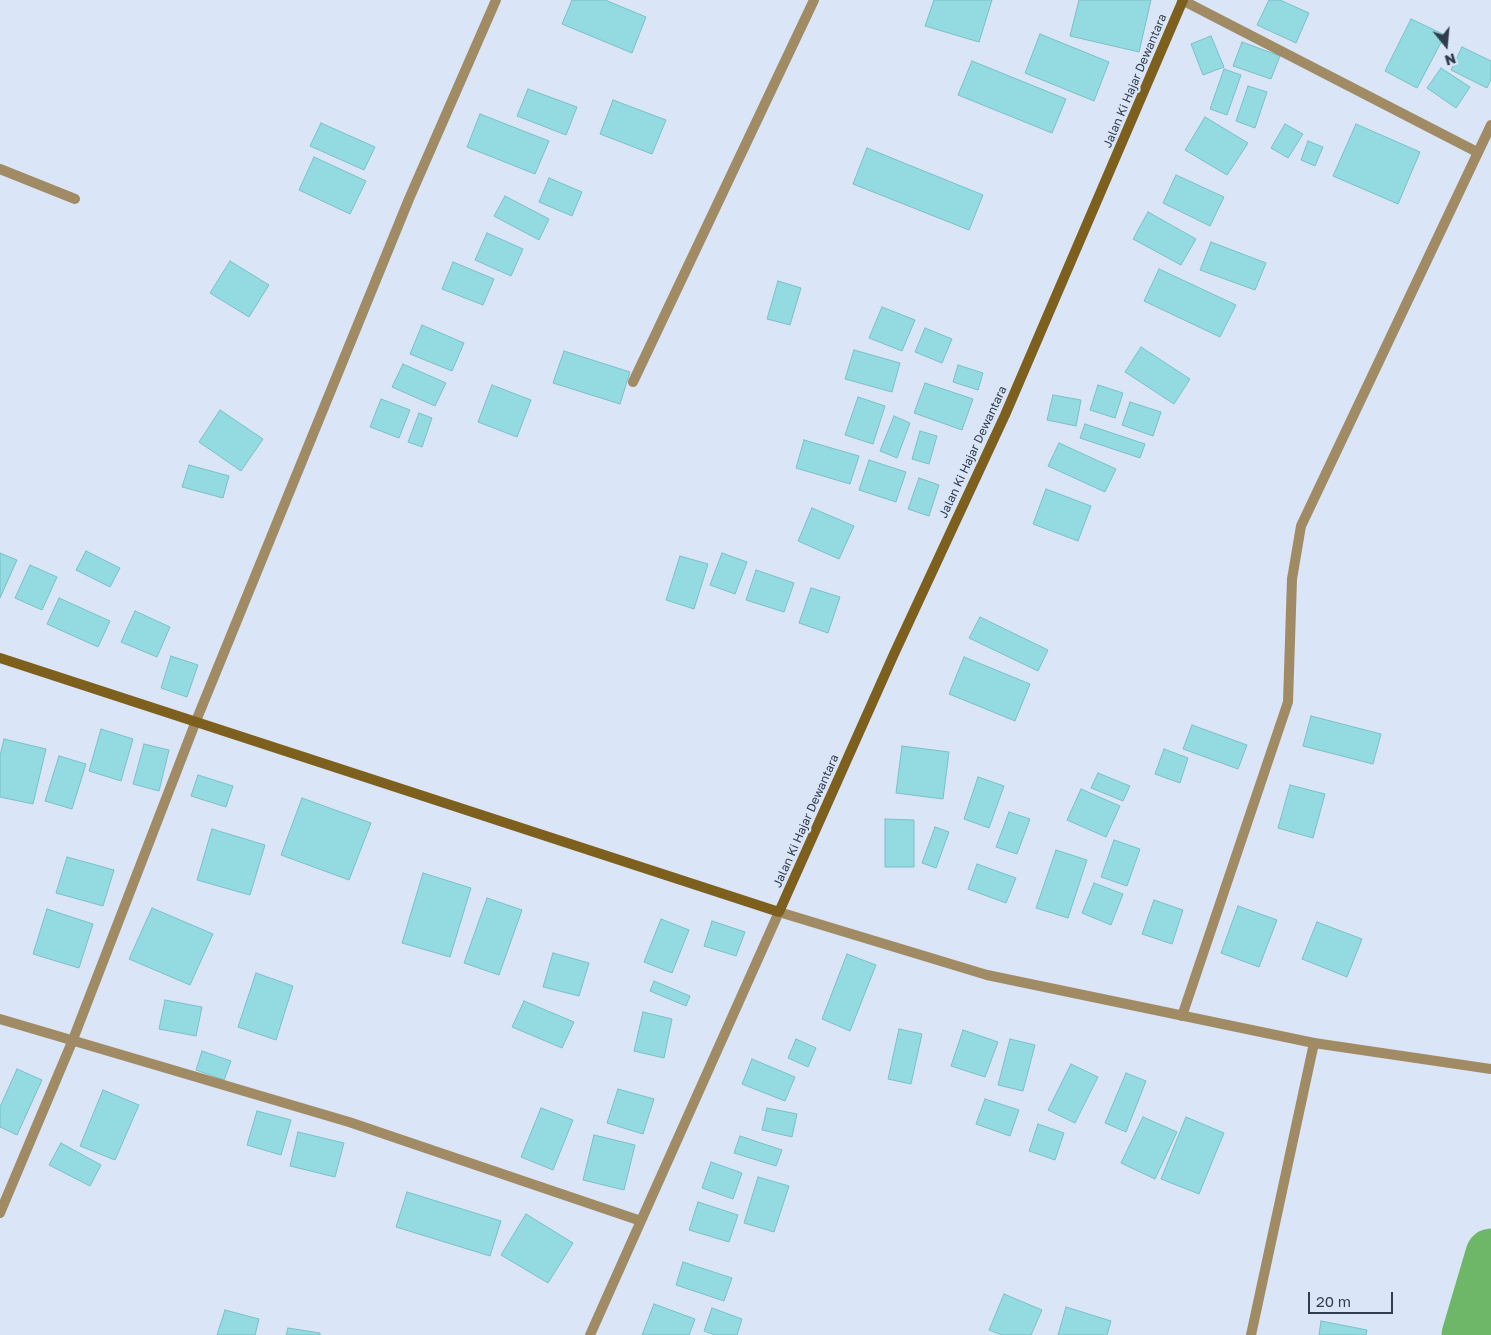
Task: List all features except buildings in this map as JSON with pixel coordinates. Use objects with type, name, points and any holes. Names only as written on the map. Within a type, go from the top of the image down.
[{"type":"main road","name":"Jalan Ki Hajar Dewantara","points":[[779,912],[894,654],[1004,415],[1183,0]]},
{"type":"main road","points":[[0,658],[779,912]]},
{"type":"street","points":[[0,1213],[72,1042],[196,721],[409,199],[496,0]]},
{"type":"street","points":[[633,382],[814,0]]},
{"type":"street","points":[[1183,0],[1477,152]]},
{"type":"street","points":[[1182,1016],[1288,702],[1292,579],[1301,526],[1491,125]]},
{"type":"street","points":[[0,169],[75,199]]},
{"type":"street","points":[[590,1335],[779,912],[987,975],[1314,1043],[1491,1069]]},
{"type":"street","points":[[0,1019],[72,1042],[349,1122],[641,1221]]},
{"type":"street","points":[[1251,1335],[1314,1043]]},
{"type":"waterway","points":[[1467,1335],[1491,1254]]}]
